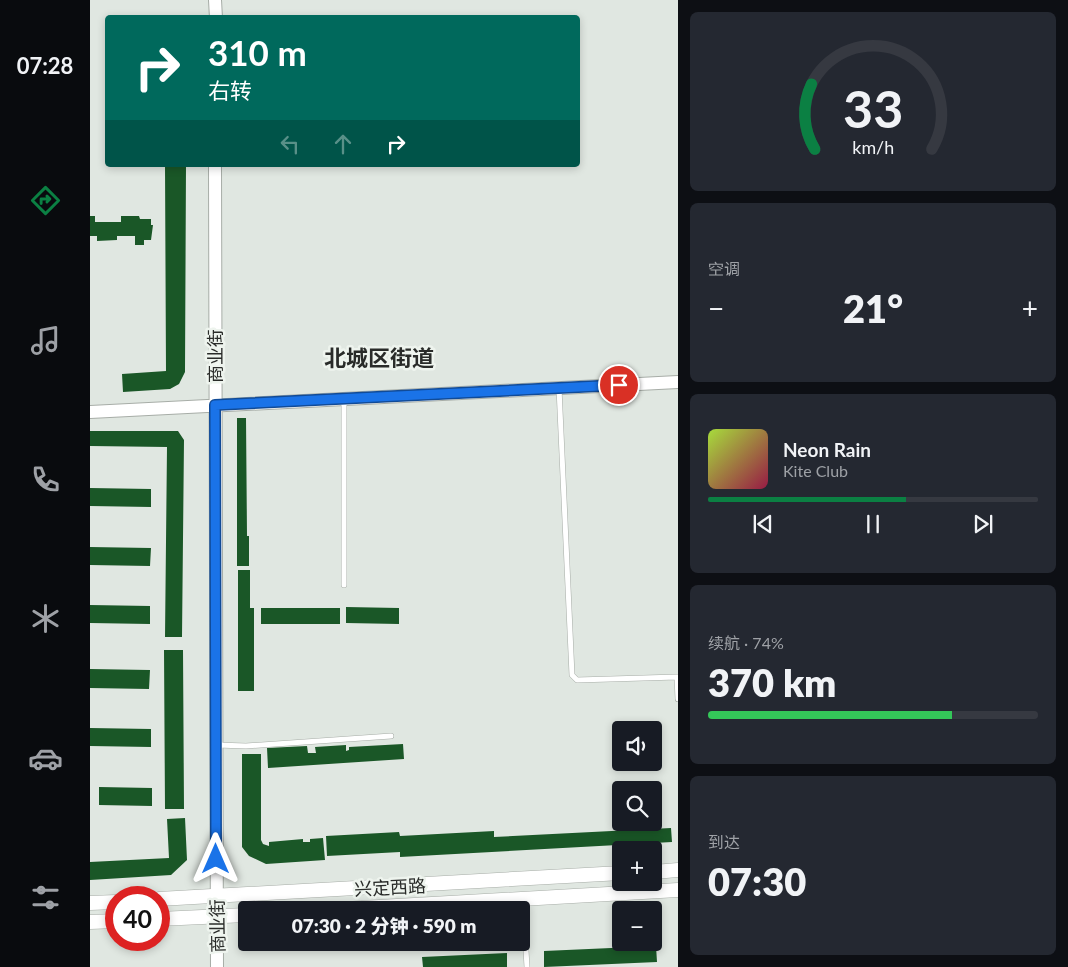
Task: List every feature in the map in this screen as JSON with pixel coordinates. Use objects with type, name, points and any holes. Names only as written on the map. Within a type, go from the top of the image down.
[{"type":"main road","points":[[662,871],[678,870]]},
{"type":"main road","name":"兴定西路","points":[[170,899],[612,875]]},
{"type":"main road","name":"兴定西路","points":[[487,901],[678,890]]},
{"type":"main road","points":[[90,903],[105,902]]},
{"type":"main road","points":[[170,918],[238,915]]},
{"type":"main road","points":[[90,922],[105,921]]},
{"type":"street","points":[[215,0],[216,15]]},
{"type":"street","name":"商业街","points":[[215,167],[217,967]]},
{"type":"street","points":[[90,412],[678,382]]},
{"type":"lane","points":[[559,388],[572,675],[577,680],[677,677],[678,699]]},
{"type":"lane","points":[[344,399],[344,585]]},
{"type":"lane","points":[[216,745],[246,746],[391,736]]},
{"type":"lane","points":[[522,899],[528,967]]},
{"type":"building","points":[[165,167],[186,167],[185,372],[179,384],[170,389],[123,392],[122,374],[166,371]]},
{"type":"building","points":[[90,216],[95,216],[95,222],[121,222],[121,216],[139,216],[140,219],[151,219],[151,225],[153,225],[151,240],[144,240],[144,245],[135,245],[135,236],[117,236],[117,240],[97,241],[97,236],[90,236]]},
{"type":"building","points":[[237,418],[246,418],[249,566],[237,566]]},
{"type":"building","points":[[90,431],[178,431],[184,440],[182,637],[165,637],[167,447],[90,446]]},
{"type":"building","points":[[90,488],[151,489],[151,507],[90,506]]},
{"type":"building","points":[[90,547],[151,548],[150,566],[90,565]]},
{"type":"building","points":[[238,570],[250,570],[250,608],[254,608],[254,691],[238,691]]},
{"type":"building","points":[[90,605],[150,606],[150,624],[90,623]]},
{"type":"building","points":[[346,607],[399,608],[399,624],[346,623]]},
{"type":"building","points":[[261,608],[340,608],[340,624],[261,624]]},
{"type":"building","points":[[164,650],[183,650],[184,809],[165,809]]},
{"type":"building","points":[[90,669],[150,670],[149,689],[90,688]]},
{"type":"building","points":[[90,728],[151,729],[151,747],[90,746]]},
{"type":"building","points":[[403,744],[404,759],[268,768],[267,748],[307,746],[308,753],[316,753],[315,747],[346,745],[346,751],[349,750],[349,747]]},
{"type":"building","points":[[242,754],[261,754],[261,840],[263,844],[269,846],[269,842],[303,839],[303,842],[310,842],[310,839],[323,838],[325,860],[266,864],[249,856],[242,847]]},
{"type":"building","points":[[99,787],[152,788],[152,806],[99,805]]},
{"type":"building","points":[[185,818],[187,860],[171,875],[90,880],[90,862],[169,858],[167,819]]},
{"type":"building","points":[[662,828],[671,828],[672,842],[612,841],[612,845],[400,857],[400,852],[327,856],[326,836],[399,832],[400,836],[494,831],[494,837],[612,831],[662,831]]},
{"type":"building","points":[[612,948],[612,951],[656,951],[657,962],[544,967],[544,951]]},
{"type":"building","points":[[507,953],[507,967],[423,967],[422,957]]},
{"type":"district","name":"北城区街道","points":[[379,357]]},
{"type":"route","points":[[216,859],[215,405],[619,385]]}]
